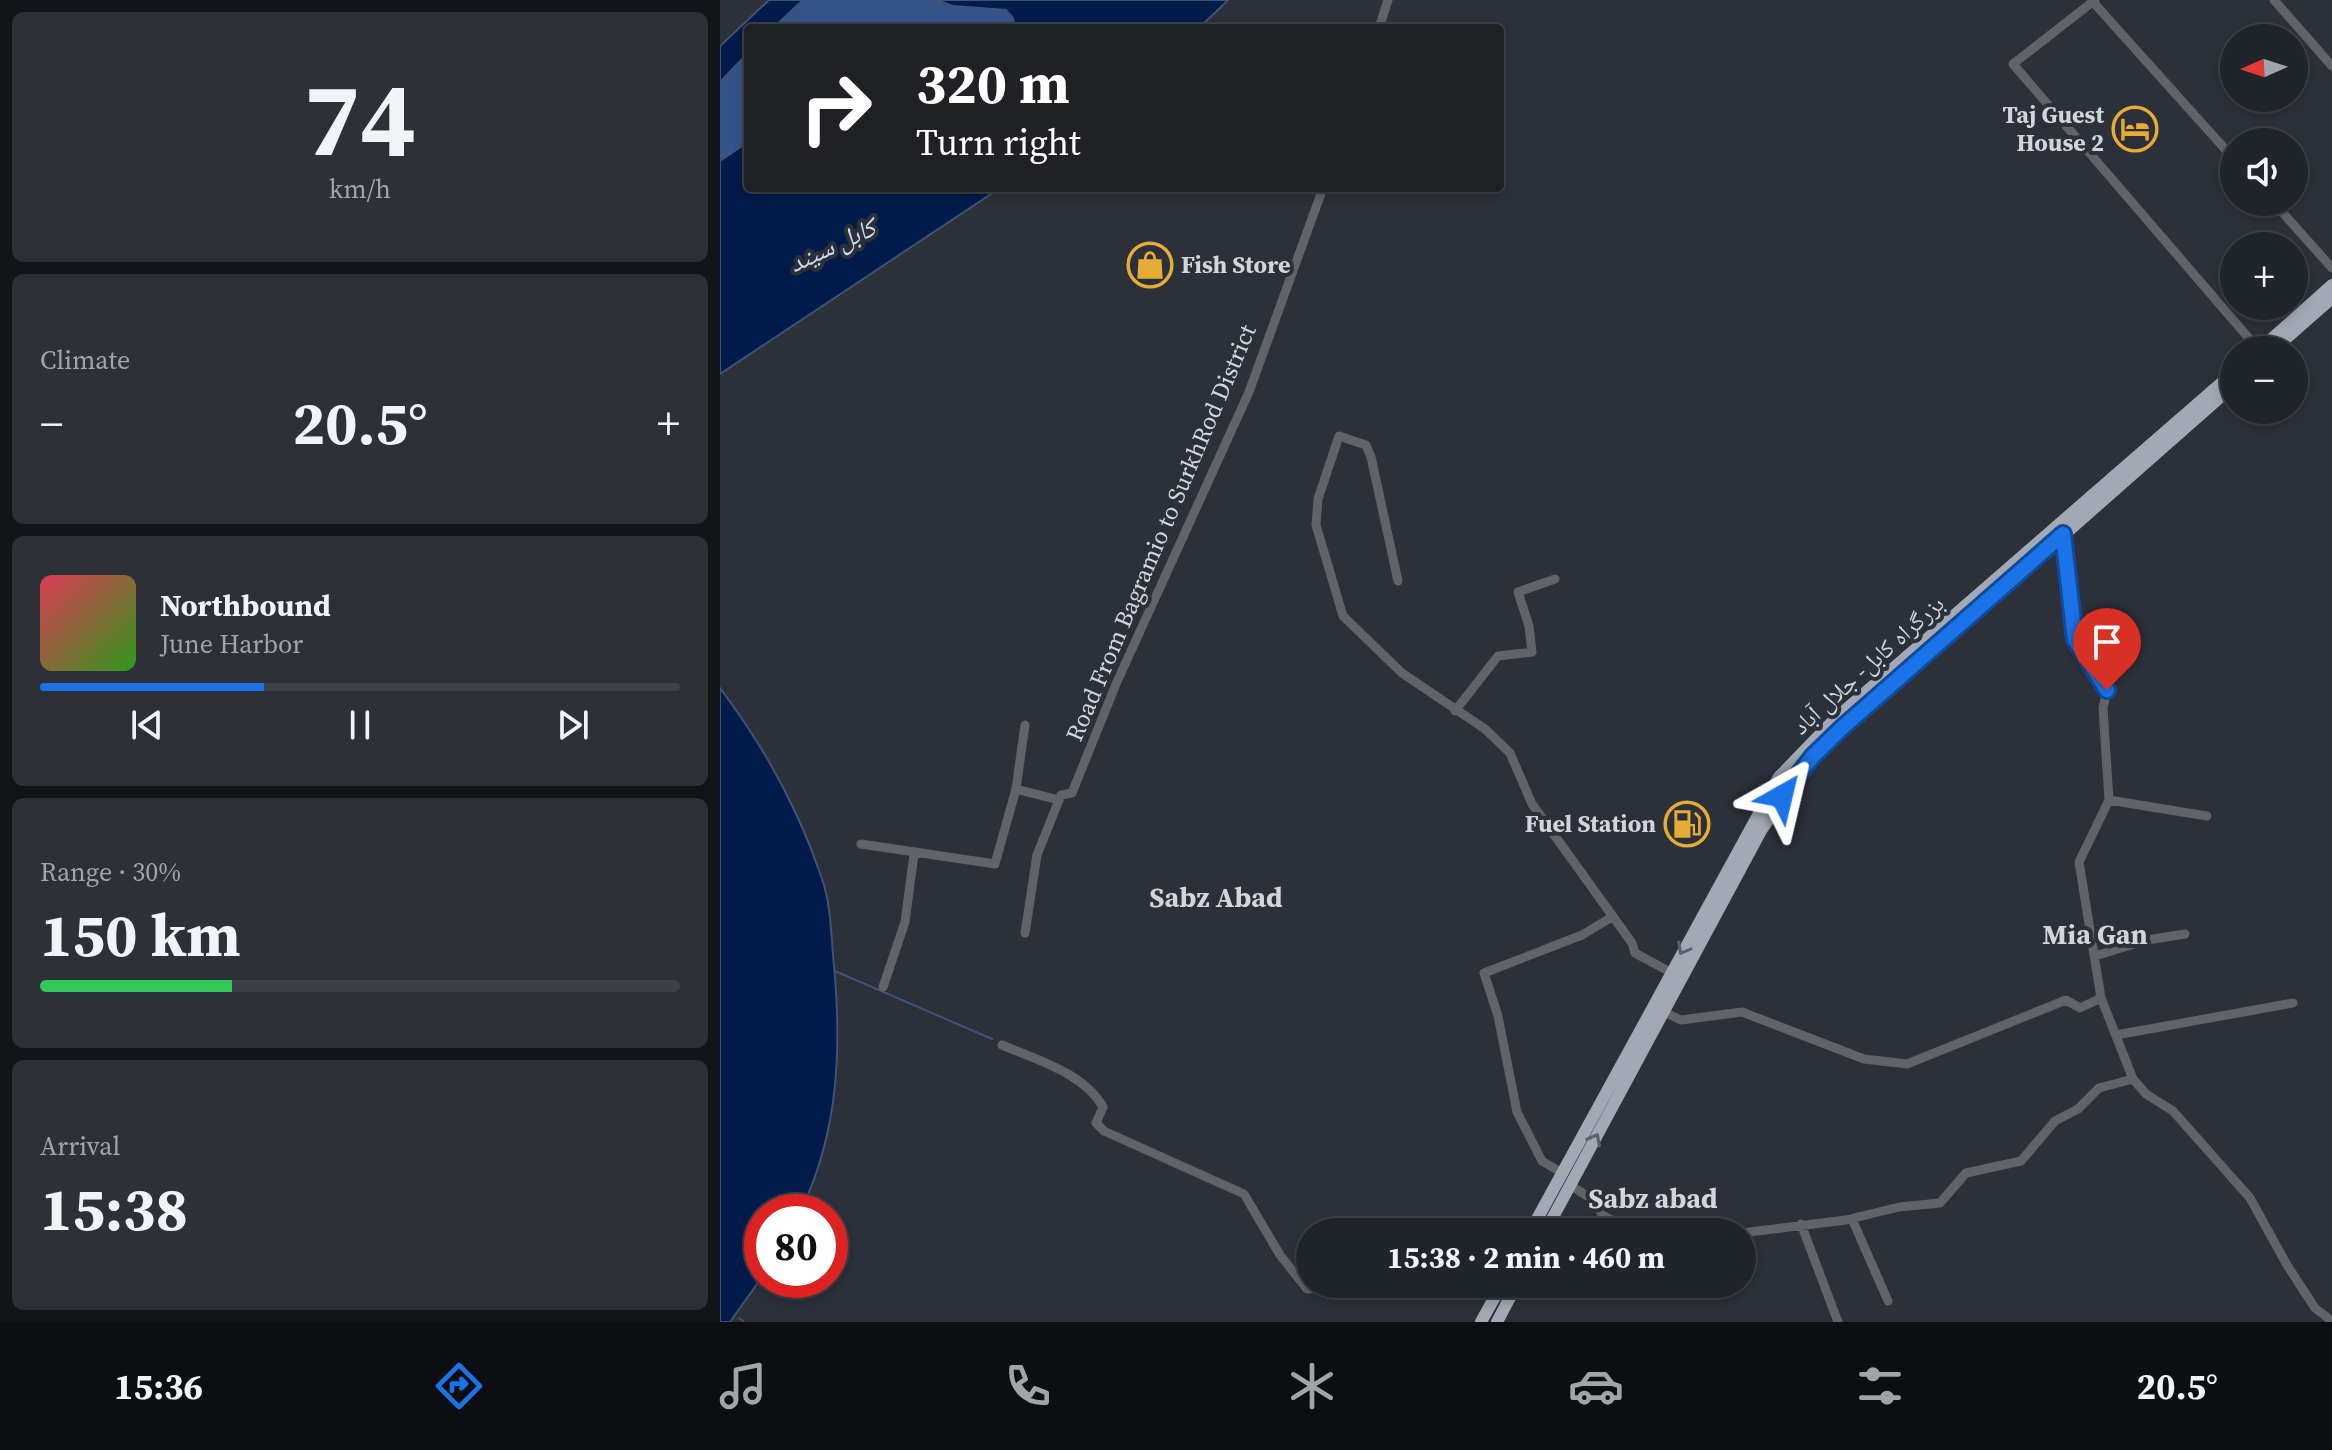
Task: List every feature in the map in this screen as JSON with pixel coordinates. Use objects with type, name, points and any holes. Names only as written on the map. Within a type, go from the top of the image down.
[{"type":"highway","points":[[2275,336],[2332,285]]},
{"type":"highway","points":[[2289,336],[2332,298]]},
{"type":"highway","name":"بزرگراه کابل- جلال آباد","points":[[1552,1218],[1658,1008],[1670,972],[1779,777],[1836,718],[2220,384]]},
{"type":"highway","name":"بزرگراه کابل- جلال آباد","points":[[1538,1218],[1762,829],[1813,756],[2220,397]]},
{"type":"highway","points":[[1481,1322],[1493,1298]]},
{"type":"highway","points":[[1497,1322],[1510,1298]]},
{"type":"street","points":[[1380,24],[1388,0]]},
{"type":"street","points":[[2274,0],[2332,66]]},
{"type":"street","points":[[2220,143],[2094,1],[2013,64],[2247,336]]},
{"type":"street","name":"Road From Bagramio to SurkhRod District","points":[[1060,797],[1072,793],[1116,684],[1249,392],[1322,192]]},
{"type":"street","points":[[2286,216],[2332,268]]},
{"type":"street","points":[[1398,581],[1371,457],[1366,445],[1339,436],[1318,499],[1316,525],[1343,616],[1402,673],[1485,729],[1510,753],[1532,804],[1632,943],[1635,953],[1670,972]]},
{"type":"street","points":[[2063,534],[2075,640],[2107,690],[2103,708],[2109,800],[2079,862],[2101,998],[2133,1079],[2146,1094],[2173,1111],[2250,1198],[2315,1308],[2332,1321]]},
{"type":"street","points":[[1455,711],[1498,656],[1532,652],[1529,626],[1518,592],[1555,579]]},
{"type":"street","points":[[861,844],[995,864],[1016,789],[1025,725]]},
{"type":"street","points":[[1016,789],[1060,797],[1037,855],[1025,933]]},
{"type":"street","points":[[2109,800],[2207,816]]},
{"type":"street","points":[[883,987],[905,922],[914,854]]},
{"type":"street","points":[[1562,1173],[1542,1161],[1517,1112],[1498,1016],[1484,973],[1582,935],[1612,917]]},
{"type":"street","points":[[2095,956],[2147,940],[2185,934]]},
{"type":"street","points":[[1658,1008],[1681,1020],[1742,1012],[1864,1059],[1907,1064],[2066,1000],[2080,1008],[2101,998]]},
{"type":"street","points":[[2116,1035],[2293,1003]]},
{"type":"street","points":[[1002,1045],[1050,1064],[1094,1091],[1103,1107],[1096,1123],[1104,1131],[1244,1194],[1280,1255],[1296,1275]]},
{"type":"street","points":[[1756,1231],[1852,1219],[1899,1207],[1940,1203],[1966,1173],[2021,1161],[2055,1121],[2078,1109],[2099,1088],[2133,1079]]},
{"type":"street","points":[[1570,1185],[1595,1201],[1602,1215],[1608,1218]]},
{"type":"street","points":[[1852,1219],[1888,1301]]},
{"type":"street","points":[[1801,1224],[1838,1322]]},
{"type":"shaded area","points":[[803,0],[936,0],[953,6],[1006,10],[1014,24],[777,24]]},
{"type":"shaded area","points":[[744,57],[744,145],[720,161],[720,82]]},
{"type":"water","points":[[769,0],[803,0],[777,24],[744,24],[744,57],[720,82],[720,46]]},
{"type":"water","points":[[936,0],[1228,0],[1203,24],[1014,24],[1006,10],[953,6]]},
{"type":"water","name":"کابل سيند","points":[[744,145],[744,192],[994,192],[720,374],[720,161]]},
{"type":"water","points":[[720,688],[778,778],[802,826],[821,876],[830,915],[837,1054],[830,1118],[808,1194],[744,1194],[744,1298],[747,1298],[730,1322],[720,1322]]},
{"type":"waterway","points":[[835,971],[992,1039]]},
{"type":"waterway","points":[[739,1318],[744,1322]]},
{"type":"place","name":"Taj Guest House 2","points":[[2135,129]]},
{"type":"place","name":"Fish Store","points":[[1150,265]]},
{"type":"place","name":"Fuel Station","points":[[1687,824]]},
{"type":"district","name":"Sabz Abad","points":[[1216,897]]},
{"type":"district","name":"Mia Gan","points":[[2095,934]]},
{"type":"district","name":"Sabz abad","points":[[1653,1198]]},
{"type":"route","points":[[1782,796],[1813,756],[1843,727],[2063,534],[2075,640],[2107,690]]}]
